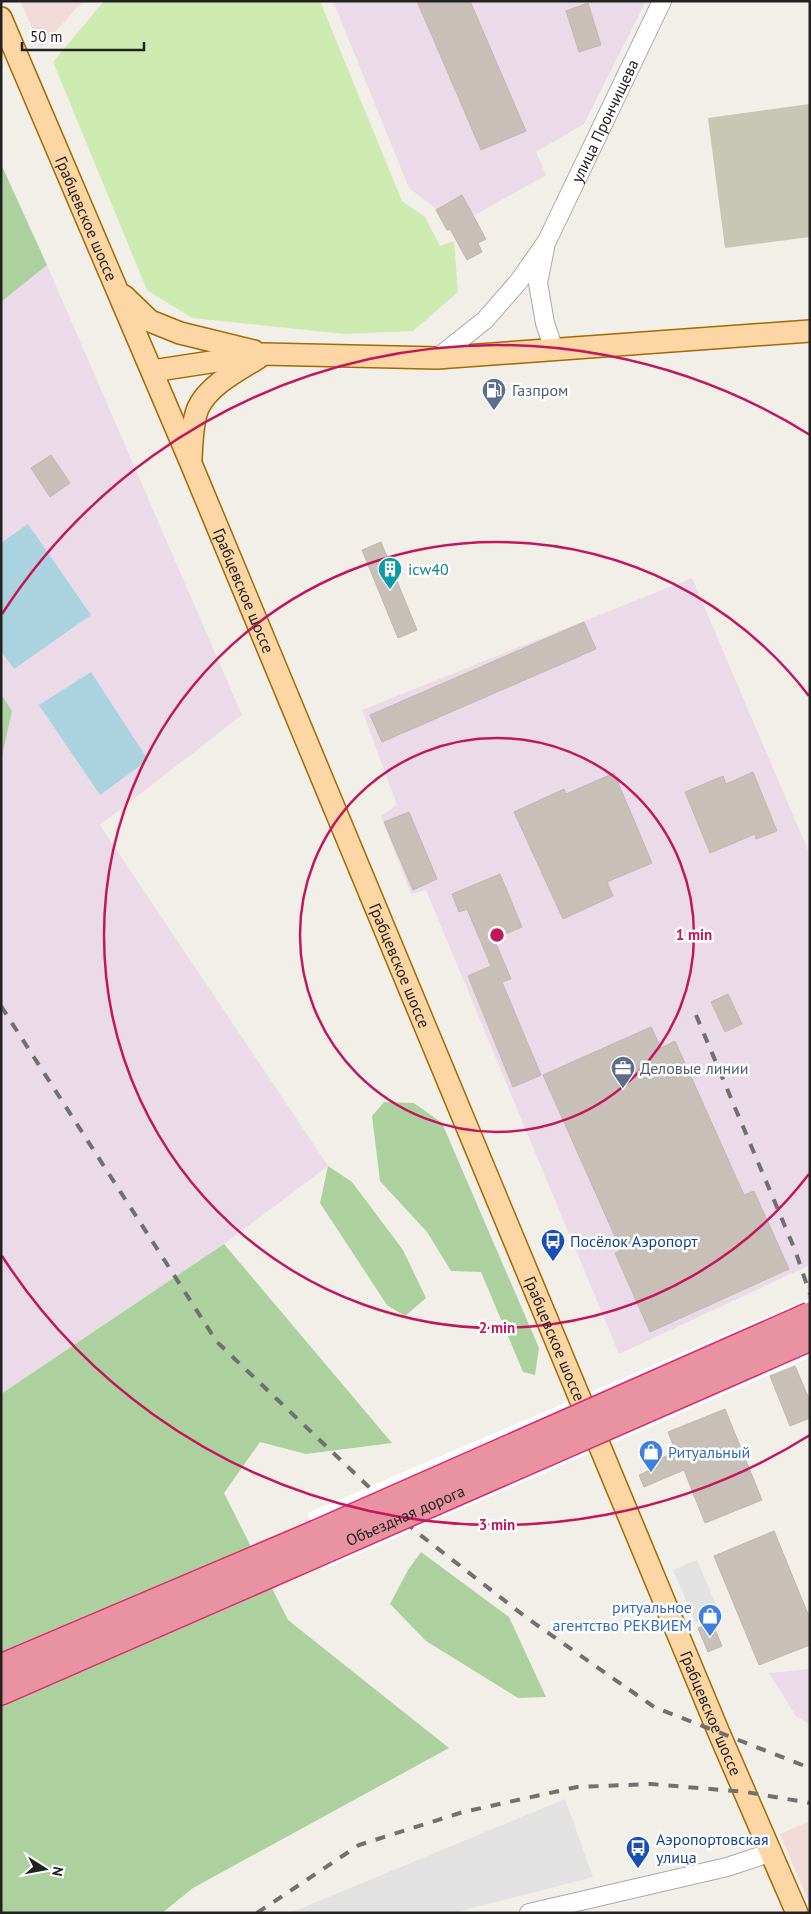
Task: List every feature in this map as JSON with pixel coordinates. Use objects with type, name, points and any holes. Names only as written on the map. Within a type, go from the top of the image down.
[{"type":"highway","name":"Объездная дорога","points":[[1,1692],[316,1543],[810,1315]]},
{"type":"highway","name":"Объездная дорога","points":[[1,1667],[316,1543],[810,1338]]},
{"type":"main road","name":"Грабцевское шоссе","points":[[1,18],[190,461],[719,1732],[797,1913]]},
{"type":"main road","points":[[117,288],[150,321],[180,333],[264,354]]},
{"type":"main road","points":[[152,371],[264,354],[437,358],[810,331]]},
{"type":"main road","points":[[190,461],[195,420],[199,406],[213,388],[264,354]]},
{"type":"street","name":"улица Прончищева","points":[[547,240],[662,1]]},
{"type":"street","points":[[547,240],[538,283],[545,324],[554,350]]},
{"type":"street","points":[[437,358],[485,320],[519,281],[547,240]]},
{"type":"street","points":[[529,1913],[727,1867],[772,1852]]},
{"type":"shaded area","points":[[20,1],[83,1],[41,48]]},
{"type":"shaded area","points":[[333,1],[646,1],[584,124],[536,152],[546,175],[447,231],[434,207],[409,188]]},
{"type":"shaded area","points":[[810,104],[810,237],[725,248],[708,118]]},
{"type":"shaded area","points":[[47,265],[242,715],[100,825],[328,1166],[224,1244],[1,1394],[1,761],[12,711],[1,694],[1,302]]},
{"type":"shaded area","points":[[692,578],[810,855],[810,1265],[619,1354],[426,890],[411,894],[381,816],[397,805],[362,710]]},
{"type":"shaded area","points":[[697,1560],[719,1612],[696,1623],[673,1570]]},
{"type":"shaded area","points":[[810,1669],[810,1725],[796,1716],[769,1673]]},
{"type":"shaded area","points":[[565,1799],[593,1877],[453,1913],[290,1913]]},
{"type":"shaded area","points":[[810,1821],[810,1905],[780,1834]]},
{"type":"green space","points":[[104,1],[320,1],[402,201],[425,217],[440,246],[454,241],[458,292],[413,331],[344,334],[192,318],[147,290],[53,62]]},
{"type":"green space","points":[[1,164],[47,265],[1,302]]},
{"type":"green space","points":[[1,694],[12,711],[1,761]]},
{"type":"green space","points":[[384,1102],[414,1103],[442,1123],[539,1348],[535,1375],[523,1372],[481,1272],[451,1271],[427,1232],[380,1181],[372,1116]]},
{"type":"green space","points":[[328,1166],[352,1182],[403,1250],[426,1298],[405,1316],[387,1305],[320,1203]]},
{"type":"green space","points":[[224,1244],[392,1443],[306,1454],[260,1442],[224,1493],[288,1620],[449,1748],[193,1888],[162,1913],[1,1913],[1,1394]]},
{"type":"green space","points":[[421,1552],[509,1617],[546,1697],[518,1698],[426,1641],[390,1604],[408,1570]]},
{"type":"water","points":[[28,524],[91,615],[14,669],[1,651],[1,543]]},
{"type":"water","points":[[91,672],[148,760],[100,795],[39,705]]},
{"type":"pier","points":[[810,1298],[810,1357],[324,1569],[308,1513]]},
{"type":"building","points":[[417,1],[470,1],[526,131],[481,150]]},
{"type":"building","points":[[588,3],[601,45],[579,52],[566,11]]},
{"type":"building","points":[[462,195],[486,239],[478,243],[482,252],[467,260],[450,229],[447,230],[436,210]]},
{"type":"building","points":[[51,455],[70,483],[50,497],[31,468]]},
{"type":"building","name":"icw40","points":[[381,542],[417,630],[398,638],[362,550]]},
{"type":"building","points":[[584,622],[596,649],[382,742],[370,715]]},
{"type":"building","points":[[753,772],[777,831],[756,839],[755,834],[710,853],[685,792],[723,776],[726,784]]},
{"type":"building","points":[[614,773],[652,863],[607,882],[613,896],[563,919],[514,812],[564,789],[566,794]]},
{"type":"building","points":[[409,812],[437,879],[413,890],[384,822]]},
{"type":"building","points":[[500,874],[522,927],[494,939],[511,979],[502,982],[541,1075],[513,1087],[468,976],[491,966],[467,909],[459,912],[452,894]]},
{"type":"building","points":[[728,994],[742,1024],[725,1032],[711,1002]]},
{"type":"building","points":[[651,1027],[661,1048],[675,1041],[744,1195],[754,1191],[789,1269],[650,1332],[615,1253],[621,1250],[543,1075]]},
{"type":"building","points":[[795,1366],[810,1401],[810,1418],[790,1426],[770,1376]]},
{"type":"building","points":[[725,1409],[762,1500],[705,1523],[684,1470],[644,1487],[639,1475],[650,1470],[647,1464],[676,1452],[668,1432]]},
{"type":"building","points":[[774,1531],[810,1619],[810,1645],[759,1665],[714,1556]]},
{"type":"building","name":"ритуальное агентство РЕКВИЕМ","points":[[712,1622],[722,1646],[708,1652],[698,1628]]},
{"type":"railway","points":[[1,1006],[217,1342],[414,1530],[527,1618],[654,1707],[810,1768]]},
{"type":"railway","points":[[696,1015],[795,1250],[810,1294]]},
{"type":"railway","points":[[257,1913],[359,1845],[463,1812],[577,1787],[651,1784],[746,1792],[810,1803]]},
{"type":"place","name":"Газпром","points":[[494,411]]},
{"type":"place","name":"icw40","points":[[390,590]]},
{"type":"place","name":"Деловые линии","points":[[623,1089]]},
{"type":"place","name":"Посёлок Аэропорт","points":[[553,1262]]},
{"type":"place","name":"Ритуальный","points":[[651,1473]]},
{"type":"place","name":"ритуальное агентство РЕКВИЕМ","points":[[710,1637]]},
{"type":"place","name":"Аэропортовская улица","points":[[638,1869]]}]
